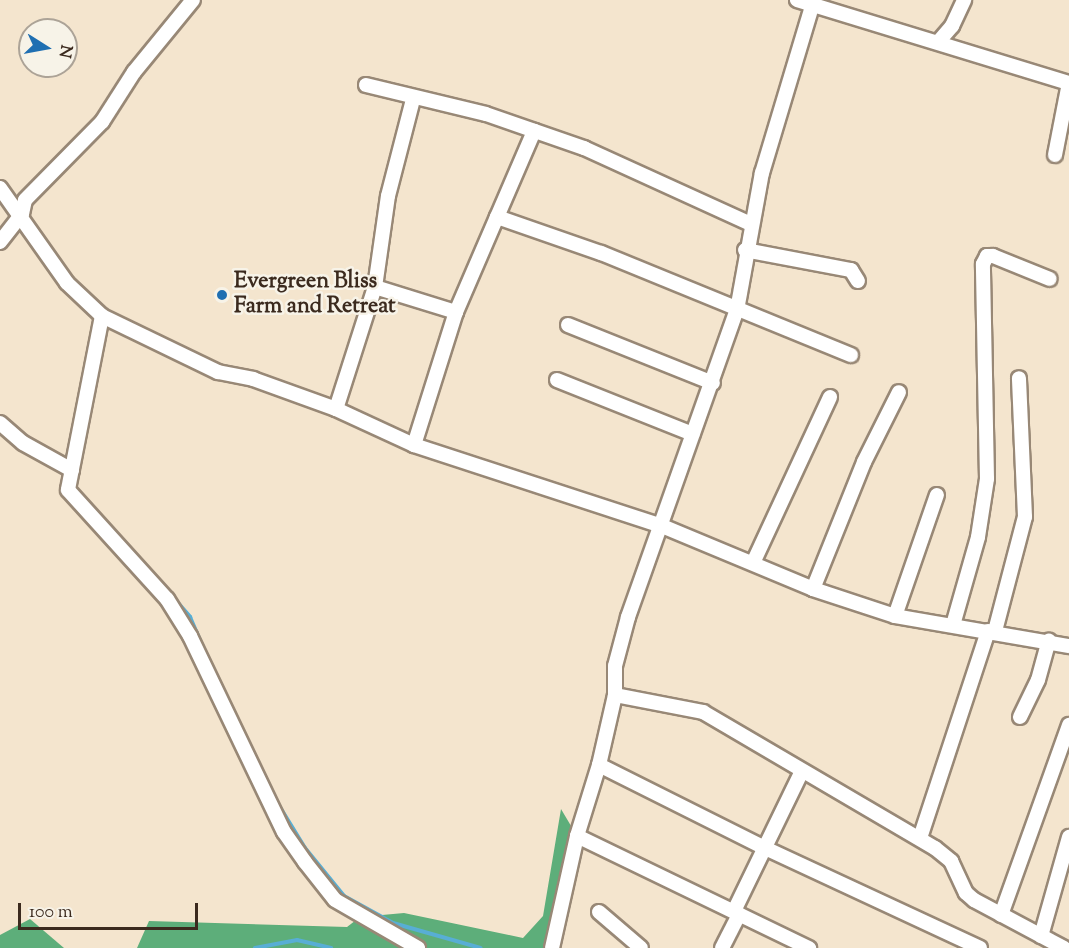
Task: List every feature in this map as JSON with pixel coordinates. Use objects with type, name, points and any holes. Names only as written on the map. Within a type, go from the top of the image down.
[{"type":"street","points":[[0,242],[21,214],[26,200],[102,122],[134,72],[193,0]]},
{"type":"street","points":[[797,0],[939,40],[1069,83],[1055,155]]},
{"type":"street","points":[[939,40],[952,26],[964,0]]},
{"type":"street","points":[[552,948],[577,837],[600,765],[615,694],[615,666],[628,617],[713,383],[737,310],[746,250],[762,173],[814,3]]},
{"type":"street","points":[[366,85],[413,99],[486,114],[584,148],[751,224]]},
{"type":"street","points":[[336,409],[375,287],[388,196],[413,99]]},
{"type":"street","points":[[414,446],[456,312],[534,131]]},
{"type":"street","points":[[0,188],[21,214],[67,283],[102,316],[218,372],[253,379],[336,409],[414,446],[662,526],[813,589],[895,616],[1049,640],[1069,646]]},
{"type":"street","points":[[497,217],[601,253],[851,355]]},
{"type":"street","points":[[746,250],[850,270],[858,281]]},
{"type":"street","points":[[953,625],[975,548],[987,479],[983,264],[987,256],[993,256],[1050,279]]},
{"type":"street","points":[[375,287],[456,312]]},
{"type":"street","points":[[102,316],[68,490],[167,599],[190,636],[268,802],[305,862],[335,900],[418,948]]},
{"type":"street","points":[[568,325],[713,383]]},
{"type":"street","points":[[920,838],[992,631],[1025,517],[1019,378]]},
{"type":"street","points":[[557,380],[693,434]]},
{"type":"street","points":[[813,589],[864,462],[899,392]]},
{"type":"street","points":[[753,563],[830,397]]},
{"type":"street","points":[[0,423],[23,443],[72,470]]},
{"type":"street","points":[[895,616],[937,495]]},
{"type":"street","points":[[1020,717],[1038,680],[1049,640]]},
{"type":"street","points":[[615,694],[703,712],[801,773],[920,838],[951,861],[966,893],[974,900],[1064,948]]},
{"type":"street","points":[[1001,915],[1069,725]]},
{"type":"street","points":[[600,765],[765,848],[980,948]]},
{"type":"street","points":[[722,948],[736,912],[801,773]]},
{"type":"street","points":[[577,837],[809,948]]},
{"type":"street","points":[[1041,936],[1069,837]]},
{"type":"street","points":[[599,912],[641,948]]},
{"type":"green space","points":[[561,809],[577,836],[552,948],[137,948],[149,921],[347,927],[360,917],[404,913],[523,938],[543,916]]},
{"type":"green space","points":[[30,919],[64,948],[0,948],[0,935]]},
{"type":"waterway","points":[[117,534],[148,568]]},
{"type":"waterway","points":[[172,596],[190,617],[206,654]]},
{"type":"waterway","points":[[278,804],[305,848],[344,896],[393,923],[481,948]]},
{"type":"waterway","points":[[255,948],[297,940],[331,948]]},
{"type":"place","name":"Evergreen Bliss Farm and Retreat","points":[[222,295]]}]
